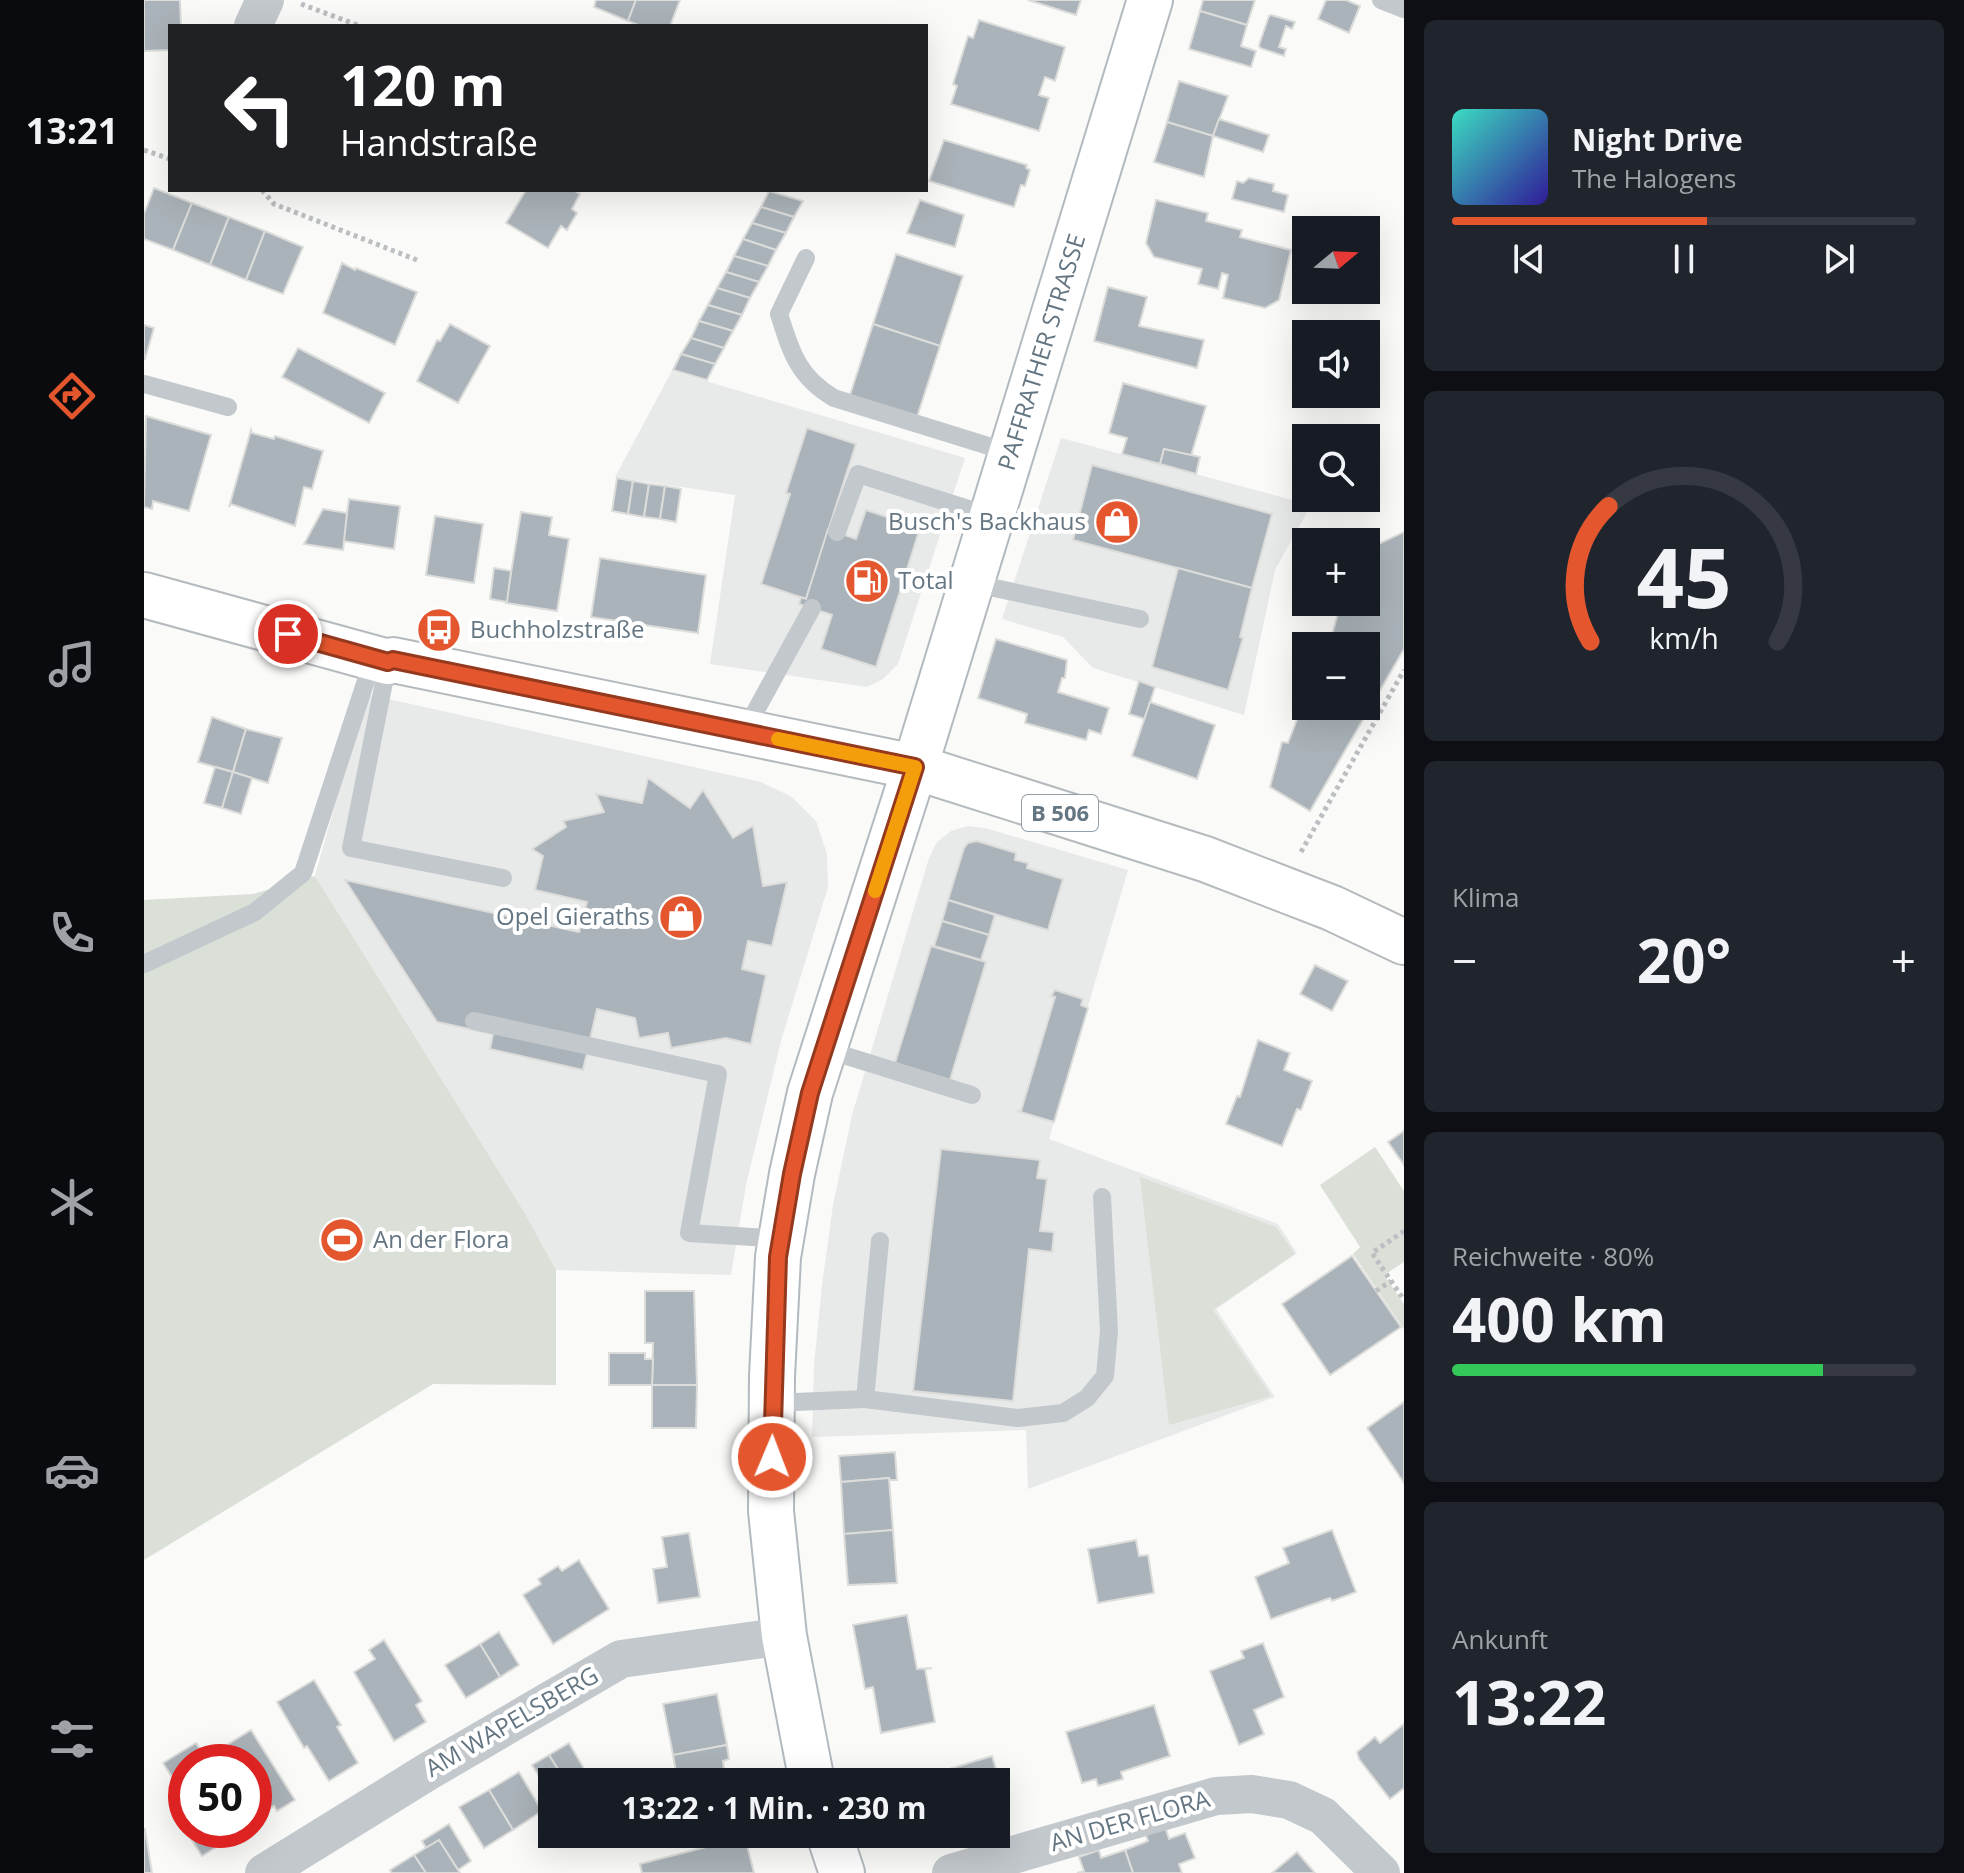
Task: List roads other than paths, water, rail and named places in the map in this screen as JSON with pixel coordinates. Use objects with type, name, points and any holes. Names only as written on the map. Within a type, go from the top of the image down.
[{"type":"main road","name":"PAFFRATHER STRASSE","points":[[809,1768],[784,1636],[771,1511],[778,1257],[810,1093],[915,767],[1150,0]]},
{"type":"main road","name":"B 506","points":[[144,595],[381,659],[915,767],[1205,859],[1332,908],[1404,942]]},
{"type":"main road","points":[[834,1848],[842,1873]]},
{"type":"street","points":[[254,24],[265,0]]},
{"type":"street","name":"AM WAPELSBERG","points":[[264,1873],[427,1772],[621,1659],[784,1636]]},
{"type":"street","name":"AN DER FLORA","points":[[951,1873],[1216,1796],[1252,1794],[1289,1800],[1323,1816],[1381,1873]]},
{"type":"lane","points":[[1381,0],[1404,9]]},
{"type":"lane","points":[[806,258],[779,314],[799,368],[819,389],[834,398],[1011,453]]},
{"type":"lane","points":[[144,384],[228,407]]},
{"type":"lane","points":[[837,532],[858,474],[991,516]]},
{"type":"lane","points":[[971,583],[1140,619]]},
{"type":"lane","points":[[744,732],[812,608]]},
{"type":"lane","points":[[381,659],[351,848],[503,878]]},
{"type":"lane","points":[[144,964],[255,912],[303,873],[381,659]]},
{"type":"lane","points":[[474,1021],[718,1074],[689,1233],[782,1239]]},
{"type":"lane","points":[[824,1049],[972,1095]]},
{"type":"lane","points":[[772,1403],[865,1399],[1018,1418],[1063,1413],[1087,1398],[1105,1376],[1109,1331],[1102,1197]]},
{"type":"lane","points":[[865,1399],[880,1241]]},
{"type":"place","name":"Busch's Backhaus","points":[[1117,522]]},
{"type":"place","name":"Total","points":[[867,581]]},
{"type":"place","name":"Buchholzstraße","points":[[439,630]]},
{"type":"place","name":"Opel Gieraths","points":[[681,917]]},
{"type":"place","name":"An der Flora","points":[[342,1240]]}]
